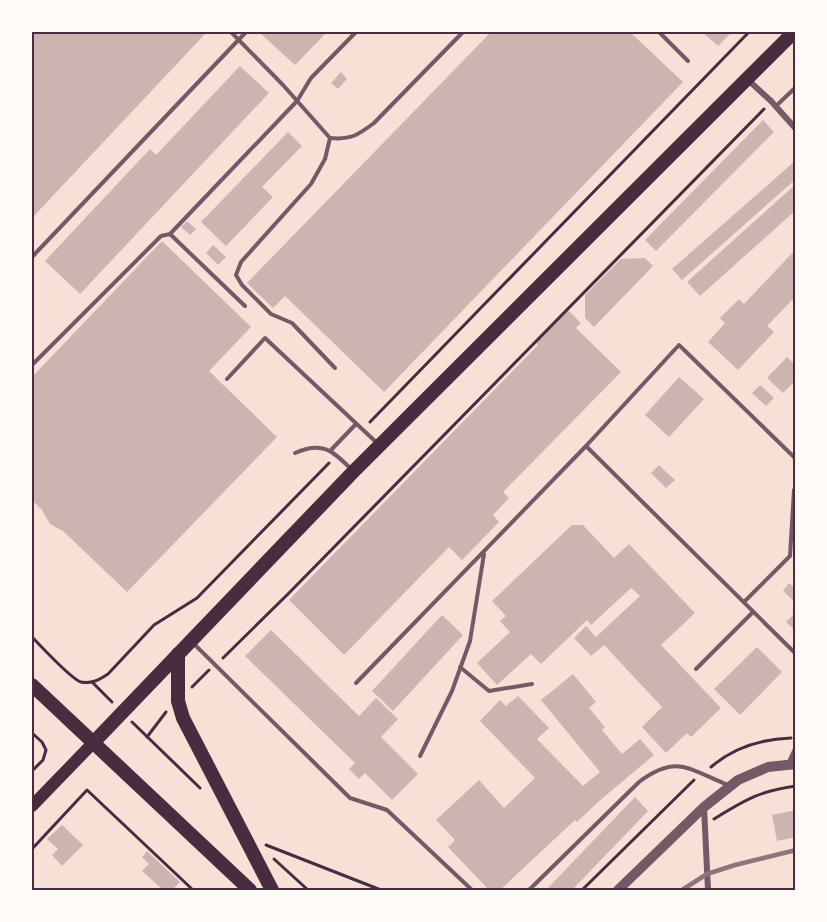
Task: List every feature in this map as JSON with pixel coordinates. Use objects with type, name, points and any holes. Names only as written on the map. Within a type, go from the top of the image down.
[{"type":"main road","points":[[32,806],[353,472],[794,32]]},
{"type":"main road","points":[[178,654],[178,701],[183,718],[272,891]]},
{"type":"main road","points":[[32,685],[250,891]]},
{"type":"street","points":[[746,78],[795,129]]},
{"type":"street","points":[[618,891],[704,807],[730,786],[768,767],[792,764],[795,749]]},
{"type":"street","points":[[704,807],[708,891]]},
{"type":"lane","points":[[231,32],[330,138],[346,139],[359,134],[374,123],[463,32]]},
{"type":"lane","points":[[32,258],[246,32]]},
{"type":"lane","points":[[32,365],[162,236],[170,234],[297,101],[311,78],[356,32]]},
{"type":"lane","points":[[659,32],[688,61]]},
{"type":"lane","points":[[773,104],[795,87]]},
{"type":"lane","points":[[330,138],[325,159],[311,184],[241,262],[236,275],[242,285],[271,314],[291,323],[335,368]]},
{"type":"lane","points":[[170,234],[245,306]]},
{"type":"lane","points":[[227,378],[266,338],[380,446]]},
{"type":"lane","points":[[356,683],[484,553],[680,345],[795,459]]},
{"type":"lane","points":[[331,450],[356,424]]},
{"type":"lane","points":[[586,446],[795,654]]},
{"type":"lane","points":[[295,453],[308,447],[331,450],[353,472]]},
{"type":"lane","points":[[744,602],[790,556],[795,488]]},
{"type":"lane","points":[[420,756],[452,691],[470,641],[484,553]]},
{"type":"lane","points":[[696,669],[753,612]]},
{"type":"lane","points":[[191,641],[351,798],[387,810],[472,891]]},
{"type":"lane","points":[[460,667],[489,692],[532,684]]},
{"type":"lane","points":[[529,891],[639,782],[653,772],[667,766],[678,765],[730,786]]},
{"type":"path","points":[[362,429],[749,32]]},
{"type":"path","points":[[147,737],[178,701],[288,594],[773,104]]},
{"type":"path","points":[[32,637],[78,681],[99,680],[108,674],[154,625],[197,598],[337,455]]},
{"type":"path","points":[[32,733],[42,742],[46,750],[43,760],[32,771]]},
{"type":"path","points":[[582,891],[701,774],[736,750],[777,739],[795,738]]},
{"type":"path","points":[[705,824],[760,794],[795,786]]},
{"type":"path","points":[[32,849],[87,790],[193,891]]},
{"type":"path","points":[[256,841],[381,891]]},
{"type":"building","points":[[32,32],[202,32],[205,34],[32,218]]},
{"type":"building","points":[[259,32],[327,32],[295,65]]},
{"type":"building","points":[[491,32],[630,32],[683,82],[384,392],[285,296],[273,308],[247,283]]},
{"type":"building","points":[[702,32],[732,32],[718,46]]},
{"type":"building","points":[[240,66],[269,93],[80,294],[45,261],[150,149],[156,155]]},
{"type":"building","points":[[341,72],[347,79],[338,89],[331,83]]},
{"type":"building","points":[[763,120],[774,132],[656,251],[645,240]]},
{"type":"building","points":[[288,132],[302,146],[262,187],[273,197],[226,246],[201,222]]},
{"type":"building","points":[[796,160],[796,179],[682,280],[672,269]]},
{"type":"building","points":[[796,184],[796,210],[700,296],[687,282]]},
{"type":"building","points":[[187,221],[196,229],[190,235],[181,227]]},
{"type":"building","points":[[162,241],[251,327],[209,371],[277,437],[127,592],[63,531],[50,524],[42,510],[32,500],[32,377]]},
{"type":"building","points":[[213,245],[226,257],[218,265],[206,253]]},
{"type":"building","points":[[796,249],[796,296],[767,326],[774,332],[738,370],[708,342],[725,323],[720,318],[739,299],[744,304]]},
{"type":"building","points":[[645,258],[653,266],[594,327],[585,318],[585,295],[621,259]]},
{"type":"building","points":[[568,310],[581,323],[576,328],[621,372],[503,492],[509,498],[493,515],[499,522],[462,560],[449,547],[344,655],[289,600],[538,345],[536,343]]},
{"type":"building","points":[[787,357],[796,366],[796,380],[783,393],[767,378]]},
{"type":"building","points":[[679,377],[704,399],[669,437],[645,415]]},
{"type":"building","points":[[760,385],[774,398],[766,406],[752,393]]},
{"type":"building","points":[[659,465],[675,480],[666,488],[651,473]]},
{"type":"building","points":[[572,525],[583,525],[614,558],[629,544],[695,613],[661,645],[721,708],[691,737],[687,733],[666,753],[642,727],[662,707],[604,645],[591,656],[574,638],[586,626],[596,637],[640,596],[631,588],[591,625],[587,620],[541,664],[531,654],[497,685],[477,663],[510,632],[500,621],[506,616],[492,601]]},
{"type":"building","points":[[789,583],[796,589],[796,603],[783,591]]},
{"type":"building","points":[[796,612],[796,631],[786,622]]},
{"type":"building","points":[[442,615],[463,635],[393,711],[372,691]]},
{"type":"building","points":[[271,630],[359,716],[376,698],[398,719],[381,737],[418,774],[392,800],[365,773],[359,779],[349,769],[355,763],[245,656]]},
{"type":"building","points":[[757,647],[782,672],[740,715],[714,689]]},
{"type":"building","points":[[573,674],[596,702],[589,708],[605,727],[602,730],[622,754],[640,739],[654,755],[577,822],[575,820],[500,890],[489,890],[448,847],[455,840],[436,820],[479,780],[504,808],[535,778],[480,721],[500,700],[506,706],[518,696],[549,728],[537,739],[583,786],[600,772],[541,700]]},
{"type":"building","points":[[635,797],[648,811],[572,890],[546,890]]},
{"type":"building","points":[[796,810],[796,837],[777,841],[772,815]]},
{"type":"building","points":[[62,825],[83,845],[62,866],[52,855],[58,849],[47,839]]},
{"type":"building","points":[[147,851],[180,882],[172,890],[163,890],[142,871],[149,864],[142,857]]},
{"type":"railway","points":[[682,890],[707,874],[796,850]]}]
